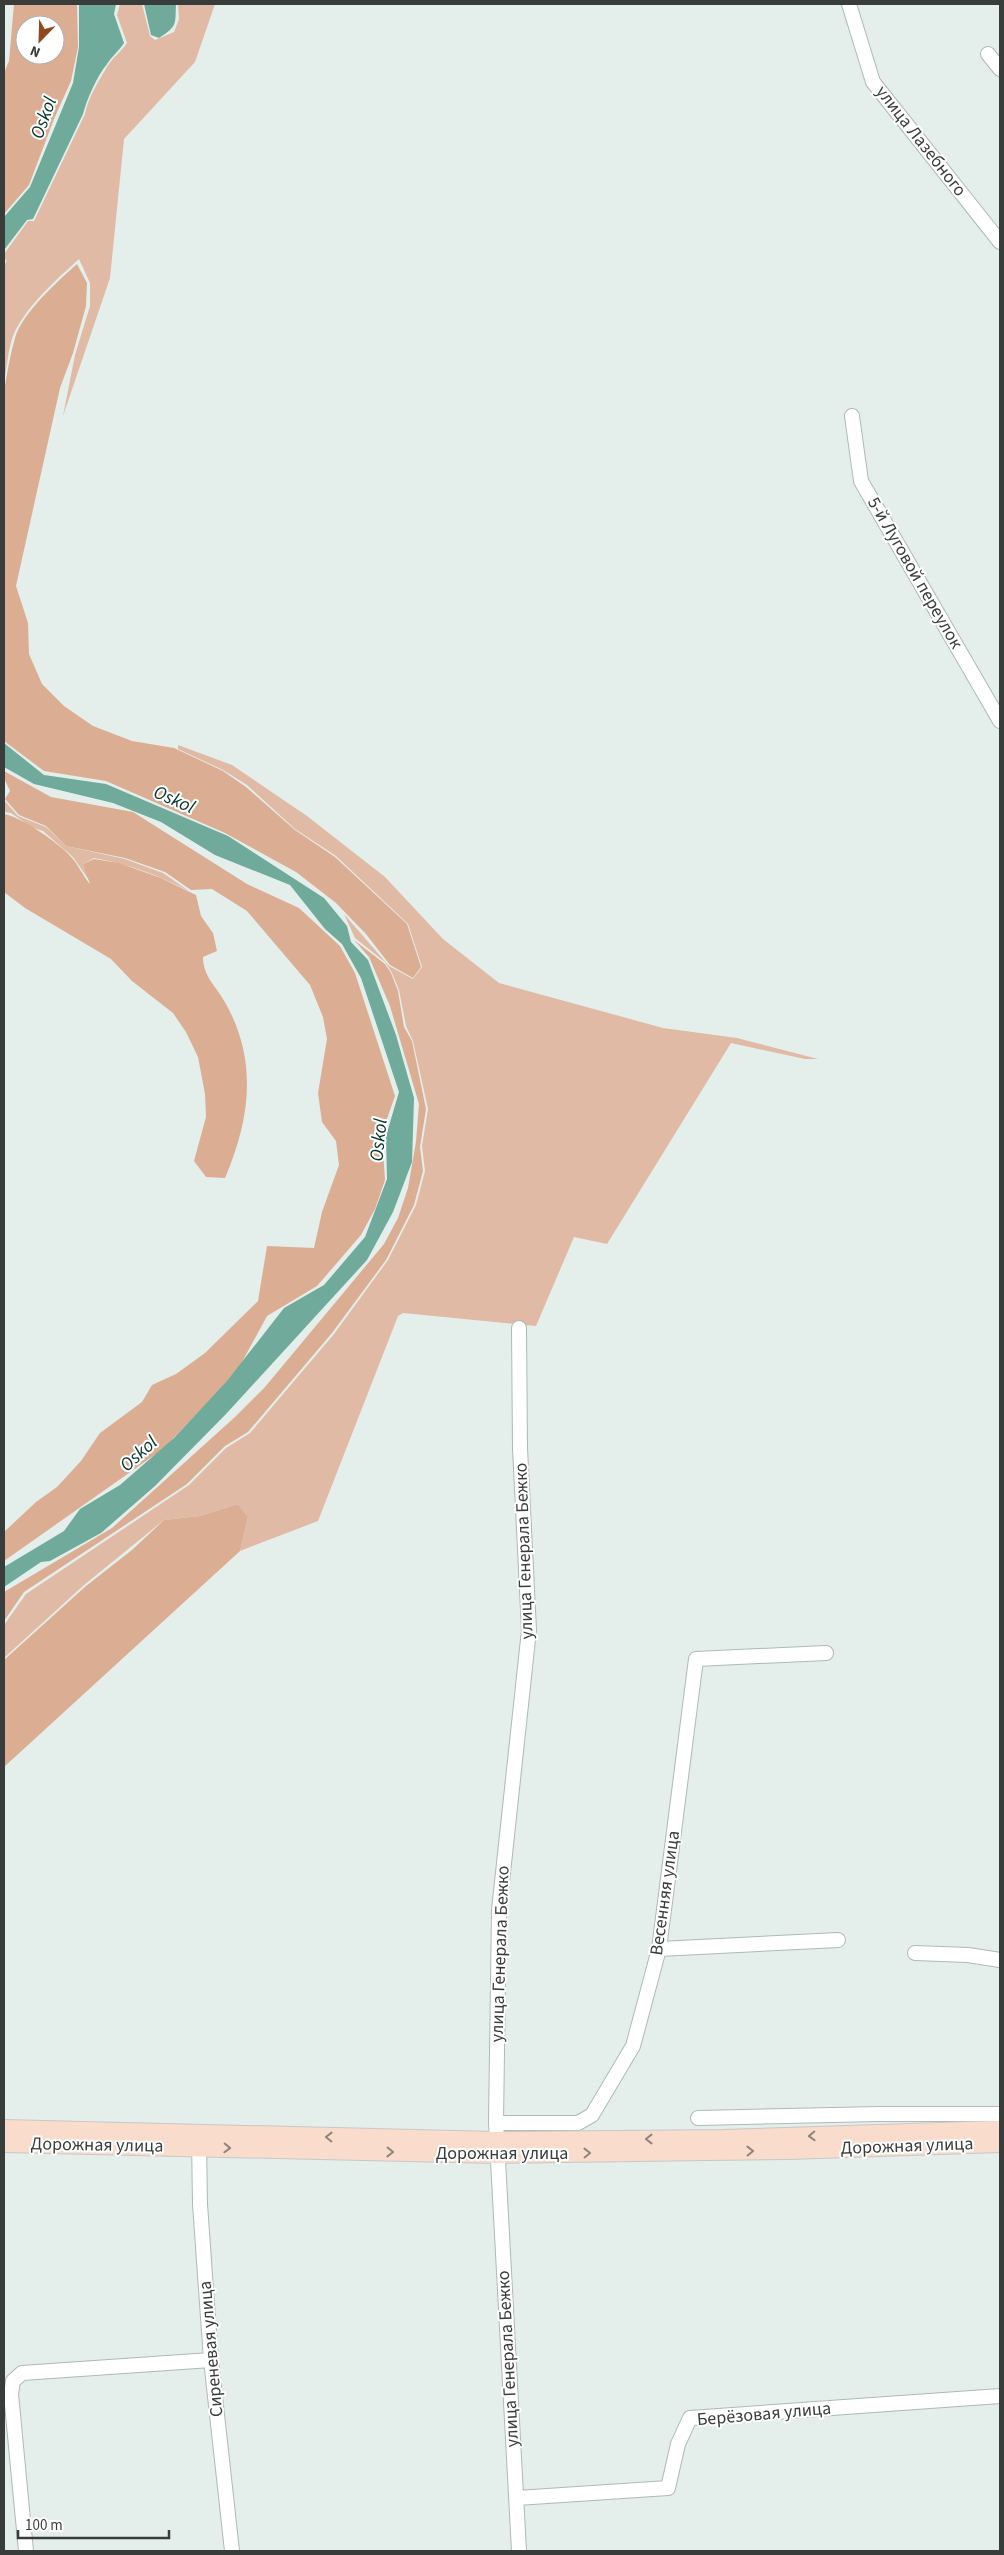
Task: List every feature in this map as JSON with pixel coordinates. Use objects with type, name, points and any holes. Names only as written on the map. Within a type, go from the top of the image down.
[{"type":"main road","name":"Дорожная улица","points":[[4,2129],[199,2141]]},
{"type":"main road","name":"Дорожная улица","points":[[4,2143],[723,2139],[1000,2130]]},
{"type":"main road","name":"Дорожная улица","points":[[496,2139],[789,2150],[1000,2143]]},
{"type":"street","name":"улица Лазебного","points":[[848,4],[874,82],[1000,242]]},
{"type":"street","points":[[988,54],[1000,70]]},
{"type":"street","name":"5-й Луговой переулок","points":[[852,416],[861,481],[1000,721]]},
{"type":"street","name":"улица Генерала Бежко","points":[[519,1328],[520,1448],[529,1630],[499,1910],[496,2139],[519,2551]]},
{"type":"street","name":"Весенняя улица","points":[[496,2139],[578,2123],[592,2115],[633,2046],[659,1949],[696,1659],[826,1653]]},
{"type":"street","points":[[659,1949],[838,1940]]},
{"type":"street","points":[[914,1953],[968,1955],[1000,1960]]},
{"type":"street","name":"Дорожная улица","points":[[698,2118],[880,2114],[1000,2114]]},
{"type":"street","name":"Сиреневая улица","points":[[199,2141],[211,2360],[232,2551]]},
{"type":"street","points":[[26,2551],[11,2394],[13,2381],[22,2373],[211,2360]]},
{"type":"street","name":"Берёзовая улица","points":[[517,2498],[668,2488],[678,2444],[690,2418],[1000,2396]]},
{"type":"shaded area","points":[[14,4],[77,4],[78,47],[71,81],[54,119],[29,185],[4,214],[4,73],[9,61]]},
{"type":"shaded area","points":[[79,4],[116,4],[114,14],[124,43],[96,81],[83,114],[33,219],[27,220],[4,250],[4,217],[30,187],[73,83],[79,47]]},
{"type":"shaded area","points":[[120,4],[142,4],[150,36],[155,40],[174,32],[179,19],[178,4],[215,4],[195,62],[124,139],[110,278],[63,416],[75,355],[90,306],[90,283],[79,259],[33,304],[18,325],[13,336],[4,382],[4,267],[7,259],[4,261],[4,254],[28,221],[34,221],[85,114],[94,90],[109,64],[127,43],[117,15]]},
{"type":"shaded area","points":[[144,4],[176,4],[174,24],[170,30],[159,38],[151,35]]},
{"type":"shaded area","points":[[77,264],[87,283],[86,306],[73,353],[60,388],[16,586],[28,623],[29,654],[42,684],[64,706],[93,726],[132,741],[174,748],[223,771],[246,787],[295,830],[335,857],[407,924],[421,967],[413,978],[390,965],[366,934],[336,903],[296,872],[225,833],[106,781],[44,771],[4,741],[4,391],[15,338],[19,328],[42,298]]},
{"type":"shaded area","points":[[4,743],[44,775],[106,784],[228,836],[324,898],[347,926],[351,942],[368,960],[396,1035],[414,1098],[412,1162],[393,1212],[367,1260],[226,1414],[155,1486],[101,1533],[50,1561],[41,1562],[4,1587],[4,1567],[64,1531],[80,1509],[120,1485],[174,1438],[227,1381],[284,1308],[324,1285],[365,1237],[387,1179],[386,1136],[399,1092],[361,978],[342,944],[325,929],[290,885],[215,855],[161,822],[113,803],[34,784],[4,767]]},
{"type":"shaded area","points":[[178,745],[232,765],[307,816],[385,877],[443,939],[499,983],[663,1028],[737,1038],[818,1059],[805,1059],[731,1043],[607,1244],[574,1237],[536,1326],[403,1313],[398,1316],[318,1521],[240,1551],[248,1517],[238,1504],[200,1516],[164,1520],[84,1585],[4,1658],[4,1625],[26,1594],[189,1485],[226,1448],[250,1433],[334,1334],[388,1260],[416,1205],[425,1171],[422,1146],[428,1109],[413,1041],[406,1026],[399,990],[385,962],[355,938],[344,914],[389,966],[413,979],[422,967],[408,924],[336,856],[295,829],[247,785],[223,770],[178,749]]},
{"type":"shaded area","points":[[4,771],[51,797],[133,812],[247,884],[299,908],[340,946],[355,973],[395,1096],[382,1133],[385,1180],[375,1209],[361,1235],[317,1286],[267,1316],[236,1373],[163,1449],[4,1561],[4,1532],[36,1502],[57,1487],[81,1461],[100,1433],[142,1402],[152,1385],[176,1374],[205,1353],[258,1301],[267,1246],[314,1248],[322,1212],[339,1165],[336,1141],[322,1122],[318,1093],[327,1039],[323,1017],[310,985],[247,911],[212,889],[191,890],[165,872],[125,858],[66,846],[46,826],[19,815],[5,799],[10,791],[4,778]]},
{"type":"shaded area","points":[[4,800],[18,816],[46,827],[66,846],[125,859],[163,873],[189,891],[143,871],[119,863],[94,858],[83,864],[91,883],[73,857],[43,831],[31,827],[11,813],[4,812]]},
{"type":"shaded area","points":[[4,814],[30,825],[67,852],[90,884],[83,864],[94,859],[119,863],[161,878],[196,895],[201,916],[213,933],[217,951],[203,957],[205,970],[226,1004],[236,1026],[243,1047],[246,1069],[247,1091],[245,1112],[234,1156],[225,1178],[206,1177],[194,1161],[206,1117],[205,1094],[198,1057],[186,1032],[173,1013],[132,981],[111,959],[25,908],[4,892]]},
{"type":"shaded area","points":[[354,940],[385,964],[391,973],[398,991],[404,1027],[412,1041],[426,1109],[420,1147],[423,1171],[414,1205],[386,1260],[332,1333],[248,1432],[225,1446],[187,1484],[24,1592],[4,1621],[4,1592],[112,1528],[235,1417],[265,1387],[384,1244],[398,1218],[408,1188],[416,1142],[419,1104],[390,1006],[369,957]]},
{"type":"shaded area","points":[[238,1504],[248,1517],[240,1551],[4,1767],[4,1660],[86,1586],[132,1550],[164,1520],[200,1516]]},
{"type":"water label","name":"Oskol","points":[[44,118]]},
{"type":"water label","name":"Oskol","points":[[174,800]]},
{"type":"water label","name":"Oskol","points":[[379,1140]]},
{"type":"water label","name":"Oskol","points":[[139,1454]]}]
